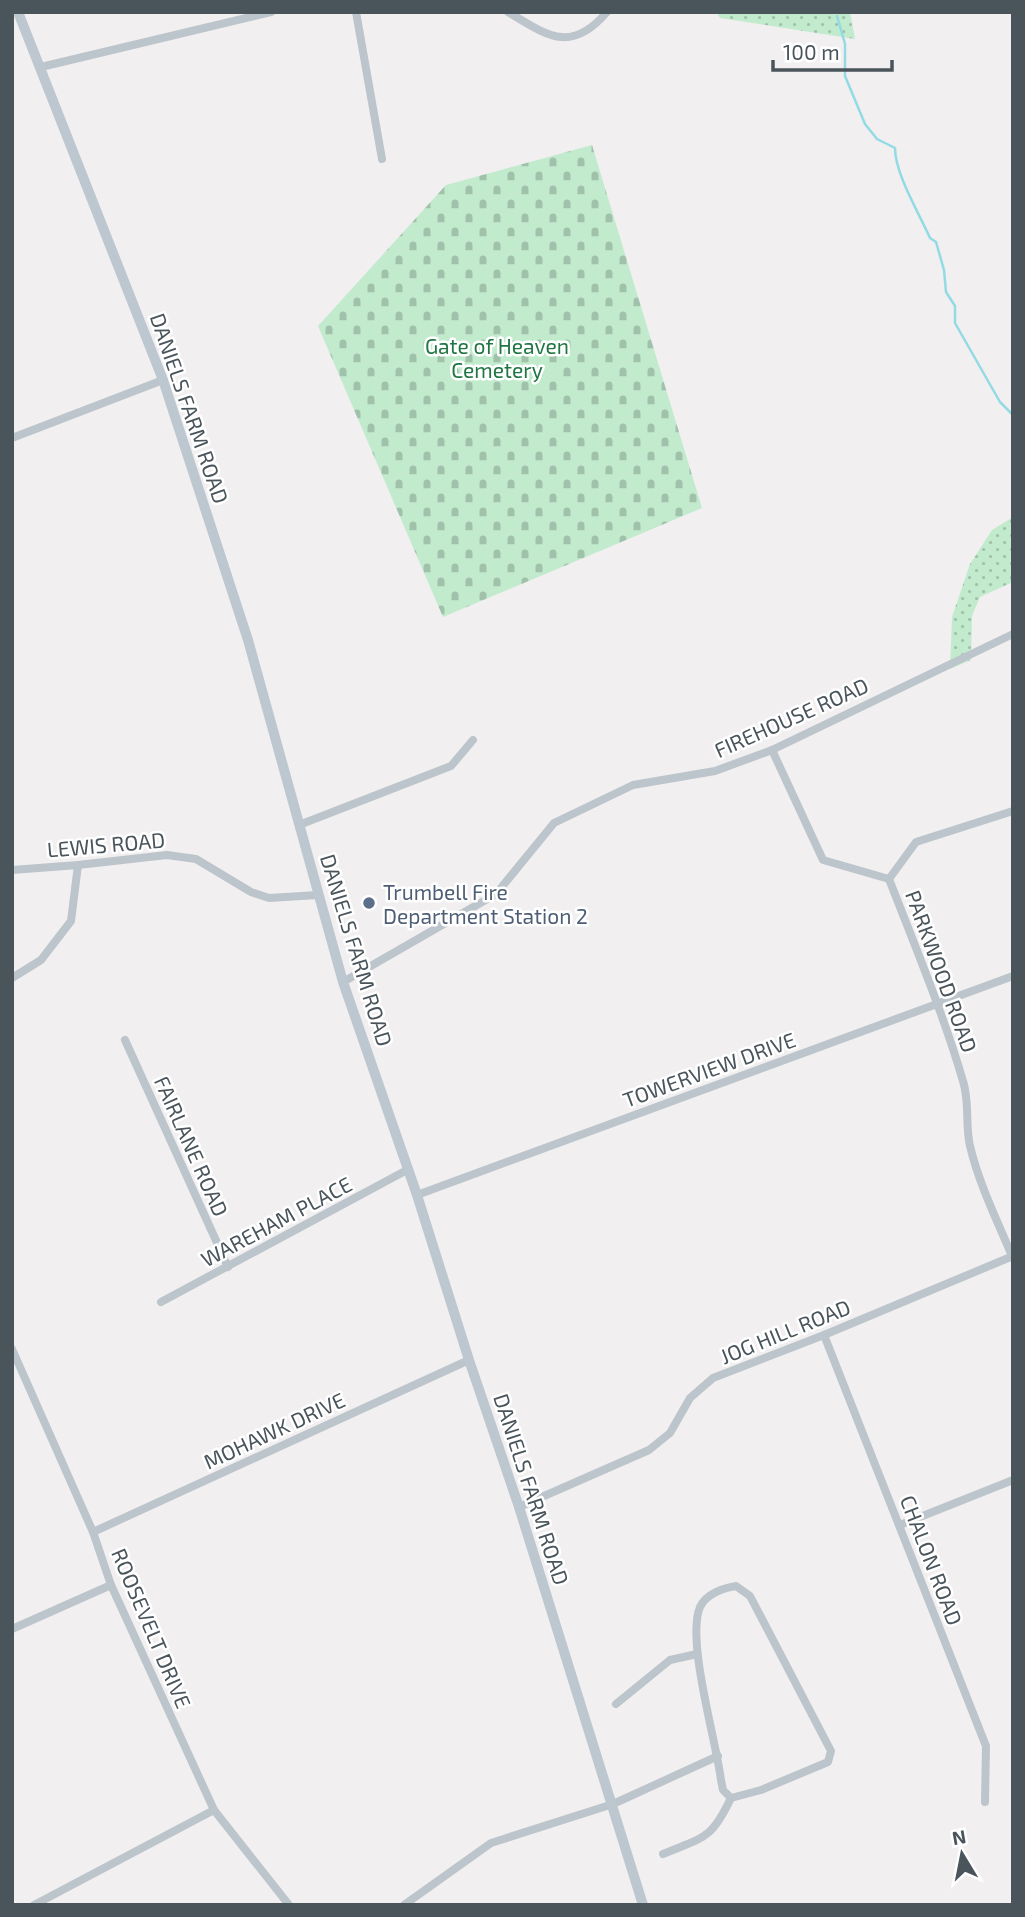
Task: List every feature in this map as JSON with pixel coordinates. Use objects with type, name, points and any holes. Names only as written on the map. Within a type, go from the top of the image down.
[{"type":"main road","name":"DANIELS FARM ROAD","points":[[18,12],[163,380],[248,640],[343,982],[417,1195],[519,1507],[643,1905]]},
{"type":"street","points":[[41,67],[271,12]]},
{"type":"street","points":[[356,12],[382,159]]},
{"type":"street","points":[[508,12],[544,34],[575,38],[594,27],[607,12]]},
{"type":"street","points":[[12,438],[163,380]]},
{"type":"street","name":"FIREHOUSE ROAD","points":[[343,982],[496,894],[554,823],[633,785],[715,771],[772,750],[1013,634]]},
{"type":"street","points":[[299,825],[451,766],[473,740]]},
{"type":"street","name":"PARKWOOD ROAD","points":[[772,750],[823,860],[889,879],[964,1084],[969,1113],[969,1142],[979,1176],[1012,1256]]},
{"type":"street","points":[[889,879],[916,842],[1013,811]]},
{"type":"street","name":"LEWIS ROAD","points":[[12,870],[167,855],[181,856],[196,859],[251,892],[269,898],[318,895]]},
{"type":"street","points":[[12,978],[41,960],[71,921],[78,865]]},
{"type":"street","name":"TOWERVIEW DRIVE","points":[[417,1195],[1013,976]]},
{"type":"street","name":"FAIRLANE ROAD","points":[[125,1040],[228,1267]]},
{"type":"street","name":"WAREHAM PLACE","points":[[161,1302],[407,1170]]},
{"type":"street","name":"JOG HILL ROAD","points":[[519,1507],[649,1450],[670,1433],[690,1398],[713,1378],[824,1335],[1012,1256]]},
{"type":"street","name":"CHALON ROAD","points":[[824,1335],[986,1746],[985,1802]]},
{"type":"street","name":"ROOSEVELT DRIVE","points":[[12,1349],[93,1532],[111,1585],[214,1810],[289,1905]]},
{"type":"street","name":"MOHAWK DRIVE","points":[[93,1532],[469,1360]]},
{"type":"street","points":[[900,1525],[1013,1480]]},
{"type":"street","points":[[12,1629],[111,1585]]},
{"type":"street","points":[[736,1586],[750,1596],[831,1751],[828,1762],[761,1790],[731,1798],[723,1790],[697,1654],[695,1628],[701,1604],[720,1588],[736,1586]]},
{"type":"street","points":[[616,1704],[670,1660],[697,1654]]},
{"type":"street","points":[[404,1905],[491,1843],[613,1804],[718,1756]]},
{"type":"street","points":[[663,1854],[708,1836],[720,1822],[731,1798]]},
{"type":"street","points":[[34,1905],[214,1810]]},
{"type":"green space","points":[[716,12],[850,12],[855,39],[720,18]]},
{"type":"green space","name":"Gate of Heaven Cemetery","points":[[592,145],[702,508],[443,617],[318,326],[446,185]]},
{"type":"green space","points":[[1013,517],[1013,582],[980,597],[972,616],[971,660],[950,669],[952,617],[970,564],[992,530]]},
{"type":"waterway","points":[[837,16],[845,44],[845,76],[865,124],[877,139],[895,148],[899,170],[908,193],[930,238],[936,242],[944,270],[946,292],[955,306],[955,323],[1000,402],[1013,415]]},
{"type":"place","name":"Trumbell Fire Department Station 2","points":[[369,903]]}]
